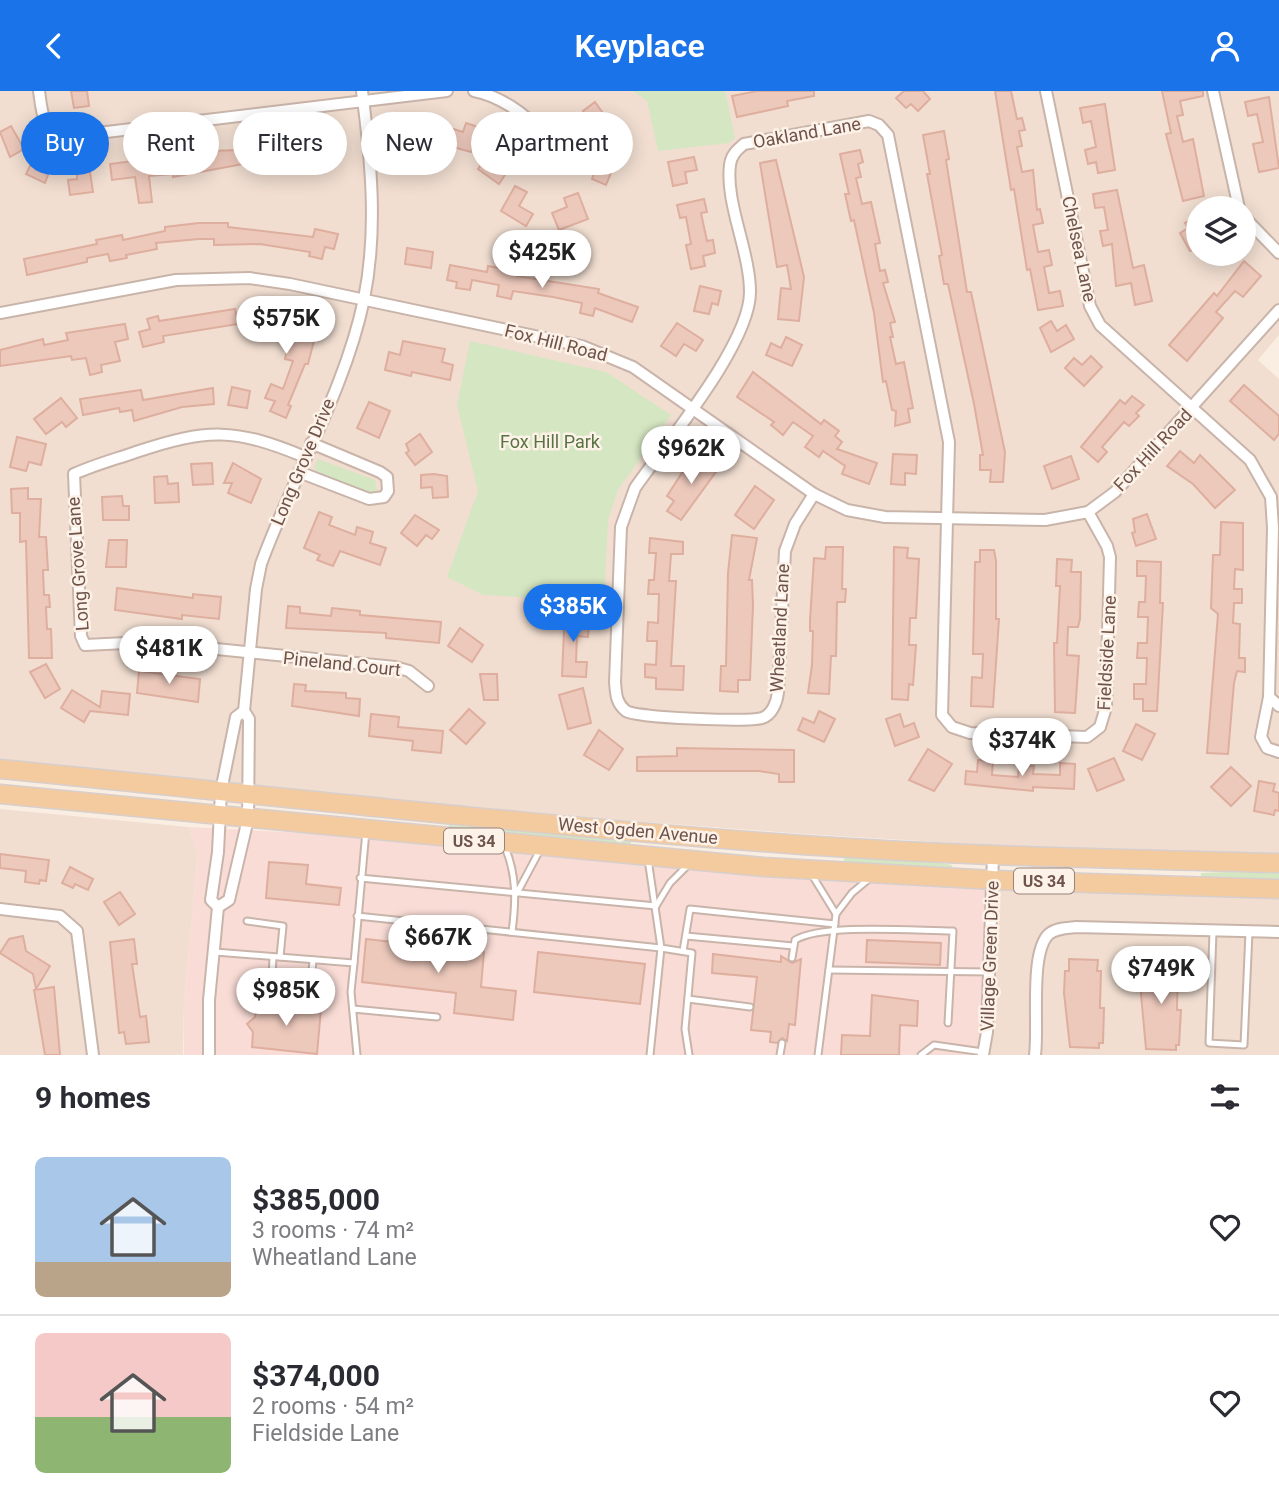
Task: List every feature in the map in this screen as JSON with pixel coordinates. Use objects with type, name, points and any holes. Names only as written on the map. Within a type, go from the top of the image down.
[{"type":"main road","name":"West Ogden Avenue","points":[[0,769],[659,834],[993,856],[1279,863]]},
{"type":"main road","name":"West Ogden Avenue","points":[[0,794],[648,858],[993,880],[1279,889]]},
{"type":"main road","points":[[648,858],[659,834]]},
{"type":"street","points":[[39,91],[45,123],[57,135],[65,137],[363,96],[447,91]]},
{"type":"street","points":[[474,91],[499,100],[516,112]]},
{"type":"street","name":"Chelsea Lane","points":[[1046,91],[1090,306],[1105,331],[1250,460],[1271,497],[1273,528],[1269,697],[1261,737],[1267,748],[1279,752]]},
{"type":"street","points":[[1213,91],[1236,196]]},
{"type":"street","name":"Long Grove Drive","points":[[218,907],[229,900],[248,819],[249,719],[244,711],[261,564],[345,362],[364,299],[372,213],[363,96]]},
{"type":"street","name":"Oakland Lane","points":[[692,407],[738,340],[749,306],[748,273],[730,173],[734,153],[744,144],[835,126],[869,121],[879,125],[888,135],[947,426],[950,467],[948,519]]},
{"type":"street","points":[[1256,229],[1279,253]]},
{"type":"street","name":"Fox Hill Road","points":[[0,313],[153,283],[215,277],[290,284],[593,349],[633,367],[814,494],[847,510],[865,515],[1045,520],[1088,512],[1123,485],[1279,310]]},
{"type":"street","name":"Wheatland Lane","points":[[692,407],[635,488],[624,515],[615,682],[617,701],[625,710],[643,716],[744,719],[763,718],[774,708],[778,692],[785,551],[795,524],[814,494]]},
{"type":"street","name":"Long Grove Lane","points":[[250,654],[147,642],[85,645],[81,636],[74,474],[180,437],[218,433],[265,440],[305,457]]},
{"type":"street","points":[[299,472],[369,499],[384,497],[388,491],[387,477],[380,472],[312,443]]},
{"type":"street","name":"Fieldside Lane","points":[[948,519],[942,715],[952,727],[961,732],[1087,737],[1100,727],[1104,718],[1110,581],[1107,546],[1088,512]]},
{"type":"street","name":"Pineland Court","points":[[250,654],[401,668],[428,686]]},
{"type":"street","points":[[1269,697],[1279,706]]},
{"type":"street","name":"Long Grove Drive","points":[[218,907],[211,900],[218,852],[221,791],[236,717],[244,711]]},
{"type":"street","name":"Village Green Drive","points":[[983,1054],[990,972],[993,856]]},
{"type":"street","name":"Long Grove Drive","points":[[209,1055],[213,952],[218,907]]},
{"type":"street","points":[[0,909],[60,916],[77,931],[93,1055]]},
{"type":"street","points":[[1035,1055],[1038,965],[1044,941],[1050,933],[1076,927],[1279,933]]},
{"type":"lane","points":[[357,1055],[353,1009],[354,963],[366,831]]},
{"type":"lane","points":[[504,844],[511,862],[517,893],[512,932]]},
{"type":"lane","points":[[517,893],[541,848]]},
{"type":"lane","points":[[648,858],[648,877],[656,905],[661,948],[650,1055]]},
{"type":"lane","points":[[656,905],[678,873],[693,861]]},
{"type":"lane","points":[[810,870],[836,914]]},
{"type":"lane","points":[[818,1055],[836,914],[852,893],[875,874]]},
{"type":"lane","points":[[360,878],[656,905]]},
{"type":"lane","points":[[683,951],[690,909],[834,928],[953,931],[948,1023]]},
{"type":"lane","points":[[358,916],[692,953],[685,1030],[689,1055]]},
{"type":"lane","points":[[247,921],[284,926],[272,978],[311,982],[313,960]]},
{"type":"lane","points":[[792,958],[795,940],[804,935],[834,928]]},
{"type":"lane","points":[[1213,931],[1209,1043],[1244,1045],[1249,932]]},
{"type":"lane","points":[[686,936],[793,946]]},
{"type":"lane","points":[[213,952],[354,963]]},
{"type":"lane","points":[[829,970],[990,972]]},
{"type":"lane","points":[[688,999],[750,1007]]},
{"type":"lane","points":[[353,1009],[437,1017]]},
{"type":"lane","points":[[780,1055],[782,1043]]},
{"type":"lane","points":[[920,1055],[933,1045],[983,1054]]},
{"type":"shaded area","points":[[0,91],[1279,91],[1279,335],[1258,360],[1279,379],[1279,854],[1004,846],[565,816],[0,761]]},
{"type":"shaded area","points":[[0,809],[188,827],[198,852],[184,1003],[183,1055],[0,1055]]},
{"type":"shaded area","points":[[188,827],[339,835],[1001,889],[992,1036],[988,1055],[184,1055],[184,1003],[198,852]]},
{"type":"shaded area","points":[[1001,889],[1279,898],[1279,1055],[988,1055],[992,1036]]},
{"type":"green space","points":[[633,91],[725,91],[735,138],[729,143],[658,151],[647,101]]},
{"type":"green space","name":"Fox Hill Park","points":[[470,341],[606,372],[671,415],[618,490],[608,520],[604,602],[483,595],[447,577],[478,491],[457,405]]},
{"type":"green space","points":[[318,459],[375,480],[377,490],[369,493],[318,472],[314,468]]},
{"type":"green space","points":[[449,825],[631,840],[631,847],[449,830]]},
{"type":"green space","points":[[844,858],[919,859],[952,865],[951,869],[844,863]]},
{"type":"green space","points":[[1279,872],[1279,880],[1201,878],[1201,873]]},
{"type":"building","points":[[71,91],[87,91],[89,106],[74,108]]},
{"type":"building","points":[[757,91],[814,91],[814,96],[787,101],[788,106],[737,117],[732,96]]},
{"type":"building","points":[[904,91],[923,91],[930,99],[918,111],[911,104],[906,108],[896,98]]},
{"type":"building","points":[[995,91],[1011,91],[1017,119],[1022,118],[1025,130],[1019,131],[1022,146],[1017,147],[1022,172],[1033,170],[1037,210],[1040,209],[1043,223],[1033,225],[1038,252],[1049,250],[1052,265],[1044,267],[1049,293],[1060,291],[1063,306],[1038,310],[1030,269],[1027,270],[1014,189],[1011,190]]},
{"type":"building","points":[[1162,91],[1203,91],[1203,96],[1180,101],[1183,115],[1177,116],[1183,142],[1193,139],[1204,196],[1186,196],[1186,200],[1183,201],[1166,134],[1171,133]]},
{"type":"building","points":[[1269,97],[1279,168],[1259,172],[1253,144],[1263,142],[1257,114],[1248,116],[1245,102]]},
{"type":"building","points":[[595,102],[602,112],[584,112]]},
{"type":"building","points":[[1105,104],[1115,170],[1098,173],[1096,162],[1088,164],[1085,150],[1096,147],[1091,121],[1083,123],[1080,108]]},
{"type":"building","points":[[466,123],[471,125],[471,152],[457,148],[457,130],[463,132]]},
{"type":"building","points":[[11,126],[21,144],[21,151],[10,157],[0,132]]},
{"type":"building","points":[[944,131],[949,159],[946,160],[967,292],[971,292],[1005,452],[1003,482],[990,482],[991,470],[980,470],[980,455],[983,455],[974,404],[948,284],[944,284],[939,256],[942,255],[927,174],[930,174],[923,135]]},
{"type":"building","points":[[233,150],[233,166],[219,168],[219,151]]},
{"type":"building","points":[[860,150],[863,162],[858,164],[861,177],[856,178],[862,204],[871,202],[880,243],[875,244],[880,271],[885,270],[888,282],[883,283],[895,322],[890,323],[893,337],[890,337],[896,364],[904,362],[913,408],[908,409],[910,422],[895,426],[896,411],[892,410],[886,381],[883,382],[874,313],[854,220],[851,221],[845,194],[849,194],[840,154]]},
{"type":"building","points":[[694,157],[697,170],[685,172],[687,183],[673,186],[668,162]]},
{"type":"building","points":[[776,160],[804,277],[799,321],[778,319],[781,288],[791,289],[787,265],[777,267],[760,163]]},
{"type":"building","points":[[123,162],[123,175],[161,175],[149,176],[152,202],[139,203],[135,177],[112,180],[110,164]]},
{"type":"building","points":[[28,175],[48,175],[45,183]]},
{"type":"building","points":[[77,175],[90,175],[93,192],[70,195],[68,180],[77,179]]},
{"type":"building","points":[[486,175],[505,175],[499,184]]},
{"type":"building","points":[[593,175],[610,175],[606,185],[592,179]]},
{"type":"building","points":[[515,186],[527,192],[519,206],[533,214],[526,226],[501,211]]},
{"type":"building","points":[[1117,190],[1133,268],[1144,265],[1152,301],[1135,305],[1131,283],[1116,286],[1112,244],[1103,246],[1100,231],[1108,230],[1104,207],[1095,208],[1093,194]]},
{"type":"building","points":[[578,193],[588,219],[559,230],[552,213],[567,207],[564,198]]},
{"type":"building","points":[[704,199],[707,212],[701,213],[707,241],[713,240],[715,253],[703,256],[705,266],[691,269],[686,245],[691,244],[686,217],[680,218],[677,205]]},
{"type":"building","points":[[228,223],[228,227],[313,237],[315,229],[338,234],[334,249],[325,247],[322,259],[309,256],[310,252],[260,244],[214,245],[214,239],[199,239],[156,243],[157,249],[126,255],[127,258],[110,261],[108,254],[87,258],[87,262],[27,275],[24,259],[97,244],[96,240],[122,235],[123,240],[165,231],[165,227]]},
{"type":"building","points":[[1186,229],[1186,244],[1180,233]]},
{"type":"building","points":[[407,248],[433,252],[431,268],[405,264]]},
{"type":"building","points":[[450,265],[487,272],[488,266],[516,271],[516,276],[599,289],[598,293],[638,307],[632,322],[595,308],[593,316],[580,313],[582,303],[553,297],[513,291],[511,299],[497,296],[499,285],[472,280],[470,290],[456,288],[457,282],[447,280]]},
{"type":"building","points":[[1240,266],[1250,266],[1261,276],[1243,297],[1235,291],[1216,312],[1223,318],[1187,361],[1169,345],[1214,293],[1217,296]]},
{"type":"building","points":[[700,286],[721,291],[718,305],[712,303],[709,314],[694,311]]},
{"type":"building","points":[[235,309],[238,324],[163,336],[164,342],[143,347],[139,332],[150,329],[147,319],[158,316],[159,321]]},
{"type":"building","points":[[264,315],[306,323],[304,334],[315,337],[308,364],[305,364],[288,405],[291,406],[286,418],[270,411],[275,401],[265,398],[271,384],[283,389],[293,361],[285,359],[289,341],[251,335],[254,319],[263,321]]},
{"type":"building","points":[[1051,321],[1057,331],[1066,325],[1074,339],[1051,352],[1040,328]]},
{"type":"building","points":[[677,323],[703,340],[696,351],[684,344],[676,356],[661,346]]},
{"type":"building","points":[[125,324],[128,339],[115,342],[120,361],[101,365],[102,372],[90,375],[86,358],[72,360],[71,356],[0,366],[0,350],[43,339],[44,345],[68,340],[66,333]]},
{"type":"building","points":[[786,337],[802,345],[792,366],[766,355],[771,343],[781,348]]},
{"type":"building","points":[[403,341],[445,349],[442,362],[453,365],[450,380],[412,372],[411,376],[385,370],[389,352],[400,355]]},
{"type":"building","points":[[1091,356],[1102,367],[1084,386],[1065,368],[1074,358],[1082,365]]},
{"type":"building","points":[[753,372],[821,424],[824,420],[839,431],[835,436],[842,442],[837,449],[877,463],[869,484],[842,474],[845,466],[823,451],[819,457],[805,447],[813,436],[793,422],[783,435],[771,425],[774,422],[737,397]]},
{"type":"building","points":[[1244,385],[1279,416],[1279,434],[1274,440],[1230,401]]},
{"type":"building","points":[[232,387],[250,391],[247,408],[228,405]]},
{"type":"building","points":[[213,388],[214,404],[182,407],[134,421],[132,410],[120,412],[119,408],[83,415],[80,399],[141,390],[143,400]]},
{"type":"building","points":[[1132,396],[1144,405],[1136,413],[1139,416],[1129,426],[1124,422],[1102,447],[1107,452],[1098,462],[1081,447],[1120,400],[1125,404]]},
{"type":"building","points":[[61,398],[77,418],[66,427],[62,422],[46,434],[34,419]]},
{"type":"building","points":[[369,402],[390,411],[379,438],[357,428]]},
{"type":"building","points":[[420,434],[432,452],[415,465],[406,453],[409,451],[406,444]]},
{"type":"building","points":[[17,437],[46,444],[41,465],[29,462],[26,471],[10,467]]},
{"type":"building","points":[[1180,451],[1194,463],[1200,455],[1235,490],[1215,508],[1193,484],[1167,466]]},
{"type":"building","points":[[893,454],[917,455],[916,474],[905,473],[905,485],[891,484]]},
{"type":"building","points":[[707,455],[721,465],[681,520],[667,511],[674,501],[667,496],[689,462],[698,468]]},
{"type":"building","points":[[1071,456],[1079,479],[1052,489],[1044,466]]},
{"type":"building","points":[[212,463],[213,484],[193,485],[191,464]]},
{"type":"building","points":[[233,463],[261,479],[251,503],[228,493],[232,483],[224,483]]},
{"type":"building","points":[[421,475],[447,476],[448,497],[433,498],[432,487],[421,488]]},
{"type":"building","points":[[167,476],[168,484],[178,483],[179,502],[155,503],[154,477]]},
{"type":"building","points":[[755,486],[774,500],[754,529],[735,515]]},
{"type":"building","points":[[28,488],[28,499],[41,499],[39,537],[46,537],[48,570],[43,570],[44,595],[49,595],[50,607],[46,607],[47,629],[51,629],[52,658],[29,658],[26,541],[20,542],[20,513],[12,513],[11,489]]},
{"type":"building","points":[[122,496],[123,506],[129,506],[129,520],[103,520],[102,497]]},
{"type":"building","points":[[319,512],[332,517],[329,525],[355,535],[357,527],[373,532],[370,543],[386,548],[380,565],[340,551],[333,566],[317,560],[320,555],[304,548]]},
{"type":"building","points":[[1147,514],[1156,539],[1136,546],[1132,533],[1135,532],[1133,519]]},
{"type":"building","points":[[415,515],[439,530],[432,539],[426,535],[417,546],[401,533]]},
{"type":"building","points":[[1221,522],[1243,523],[1243,570],[1235,569],[1234,589],[1242,589],[1242,603],[1234,603],[1233,623],[1240,624],[1239,658],[1245,658],[1245,672],[1237,671],[1234,683],[1228,754],[1207,753],[1218,614],[1211,608],[1213,555],[1220,555]]},
{"type":"building","points":[[732,535],[757,538],[749,580],[752,580],[753,605],[750,680],[738,680],[738,692],[720,691],[721,666],[726,666],[728,573]]},
{"type":"building","points":[[650,538],[683,542],[683,554],[671,554],[669,581],[676,581],[671,666],[684,666],[683,690],[656,689],[656,678],[645,677],[645,664],[656,665],[657,641],[647,641],[648,622],[658,623],[659,594],[648,594],[649,580],[654,580],[656,553],[649,553]]},
{"type":"building","points":[[109,540],[127,540],[126,567],[106,567]]},
{"type":"building","points":[[826,547],[843,547],[842,589],[846,589],[845,602],[837,602],[836,656],[831,656],[829,694],[808,693],[812,665],[813,631],[810,631],[810,620],[814,558],[825,559]]},
{"type":"building","points":[[894,547],[908,548],[907,558],[919,559],[916,618],[910,618],[909,645],[916,645],[913,685],[909,684],[908,700],[892,699]]},
{"type":"building","points":[[980,550],[994,550],[996,561],[996,619],[999,619],[993,707],[971,706],[972,677],[982,678],[983,654],[973,654],[975,562],[980,562]]},
{"type":"building","points":[[1057,559],[1072,560],[1071,572],[1081,572],[1080,619],[1078,627],[1068,627],[1067,655],[1079,656],[1075,713],[1055,712],[1054,643],[1057,643],[1060,586],[1056,586]]},
{"type":"building","points":[[1137,561],[1161,562],[1160,603],[1163,603],[1157,711],[1143,711],[1143,699],[1134,699],[1134,684],[1146,684],[1147,658],[1137,658],[1138,643],[1147,643],[1148,617],[1138,617],[1139,602],[1145,602],[1146,576],[1137,576]]},
{"type":"building","points":[[117,588],[193,598],[193,594],[221,597],[219,619],[182,615],[182,619],[115,610]]},
{"type":"building","points":[[288,606],[300,607],[300,613],[331,616],[332,608],[360,611],[360,615],[441,622],[439,643],[386,638],[386,633],[286,628]]},
{"type":"building","points":[[565,609],[578,610],[578,621],[589,622],[588,637],[577,636],[576,662],[587,662],[586,677],[562,676]]},
{"type":"building","points":[[460,628],[483,645],[472,662],[448,646]]},
{"type":"building","points":[[46,664],[60,689],[45,698],[30,672]]},
{"type":"building","points":[[139,671],[200,679],[198,702],[137,693]]},
{"type":"building","points":[[480,674],[497,674],[498,700],[484,700]]},
{"type":"building","points":[[294,684],[306,685],[305,691],[346,693],[346,698],[360,699],[359,716],[292,706]]},
{"type":"building","points":[[583,688],[591,723],[568,729],[559,695]]},
{"type":"building","points":[[72,690],[100,707],[102,691],[130,694],[128,715],[90,711],[84,722],[61,708]]},
{"type":"building","points":[[469,709],[485,723],[466,744],[450,730]]},
{"type":"building","points":[[819,711],[835,719],[824,742],[798,730],[803,718],[814,723]]},
{"type":"building","points":[[371,714],[399,717],[398,727],[443,731],[441,753],[412,750],[413,741],[369,736]]},
{"type":"building","points":[[900,714],[904,727],[914,723],[919,737],[895,746],[886,719]]},
{"type":"building","points":[[1136,724],[1155,734],[1142,760],[1123,751]]},
{"type":"building","points":[[599,730],[623,749],[609,770],[584,755]]},
{"type":"building","points":[[677,748],[794,750],[794,782],[779,782],[779,774],[759,771],[637,771],[637,757],[677,756]]},
{"type":"building","points":[[928,749],[952,764],[934,791],[909,780]]},
{"type":"building","points":[[1114,758],[1124,780],[1097,791],[1088,769]]},
{"type":"building","points":[[978,760],[993,761],[992,775],[1018,777],[1019,765],[1034,766],[1033,774],[1060,775],[1060,763],[1075,764],[1074,789],[1033,787],[1033,791],[965,784],[966,771],[977,772]]},
{"type":"building","points":[[1231,767],[1251,786],[1231,806],[1211,787]]},
{"type":"building","points":[[1259,781],[1275,784],[1273,791],[1279,793],[1279,811],[1275,810],[1274,815],[1254,811]]},
{"type":"building","points":[[0,854],[49,860],[46,881],[40,880],[39,884],[25,882],[26,871],[0,868]]},
{"type":"building","points":[[269,862],[308,865],[306,884],[341,888],[339,905],[266,898]]},
{"type":"building","points":[[70,867],[93,879],[88,890],[75,884],[73,888],[62,883]]},
{"type":"building","points":[[120,892],[135,914],[119,925],[104,902]]},
{"type":"building","points":[[23,936],[26,951],[50,966],[36,989],[33,974],[0,953],[9,939]]},
{"type":"building","points":[[134,939],[137,964],[132,964],[140,1017],[146,1016],[149,1042],[126,1044],[124,1032],[119,1033],[110,942]]},
{"type":"building","points":[[366,939],[484,952],[481,987],[516,991],[513,1020],[454,1013],[456,993],[362,982]]},
{"type":"building","points":[[867,940],[941,943],[940,965],[866,962]]},
{"type":"building","points":[[538,952],[645,964],[640,1004],[534,992]]},
{"type":"building","points":[[713,954],[781,962],[781,956],[792,963],[801,959],[795,1025],[789,1024],[787,1041],[782,1038],[777,1043],[770,1042],[771,1032],[751,1030],[757,977],[712,973]]},
{"type":"building","points":[[1069,959],[1098,960],[1097,971],[1101,971],[1100,1008],[1104,1008],[1103,1043],[1099,1043],[1099,1048],[1070,1047],[1064,993],[1065,971],[1069,971]]},
{"type":"building","points":[[1146,961],[1175,962],[1174,972],[1178,972],[1177,1010],[1181,1010],[1179,1045],[1176,1045],[1176,1050],[1146,1049],[1141,994],[1142,972],[1146,973]]},
{"type":"building","points":[[54,987],[60,1055],[45,1055],[34,990]]},
{"type":"building","points":[[872,995],[918,1001],[917,1026],[900,1025],[899,1055],[841,1055],[842,1035],[870,1036]]},
{"type":"building","points":[[257,1002],[321,1009],[317,1054],[252,1047],[253,1032],[247,1024],[255,1017]]}]
